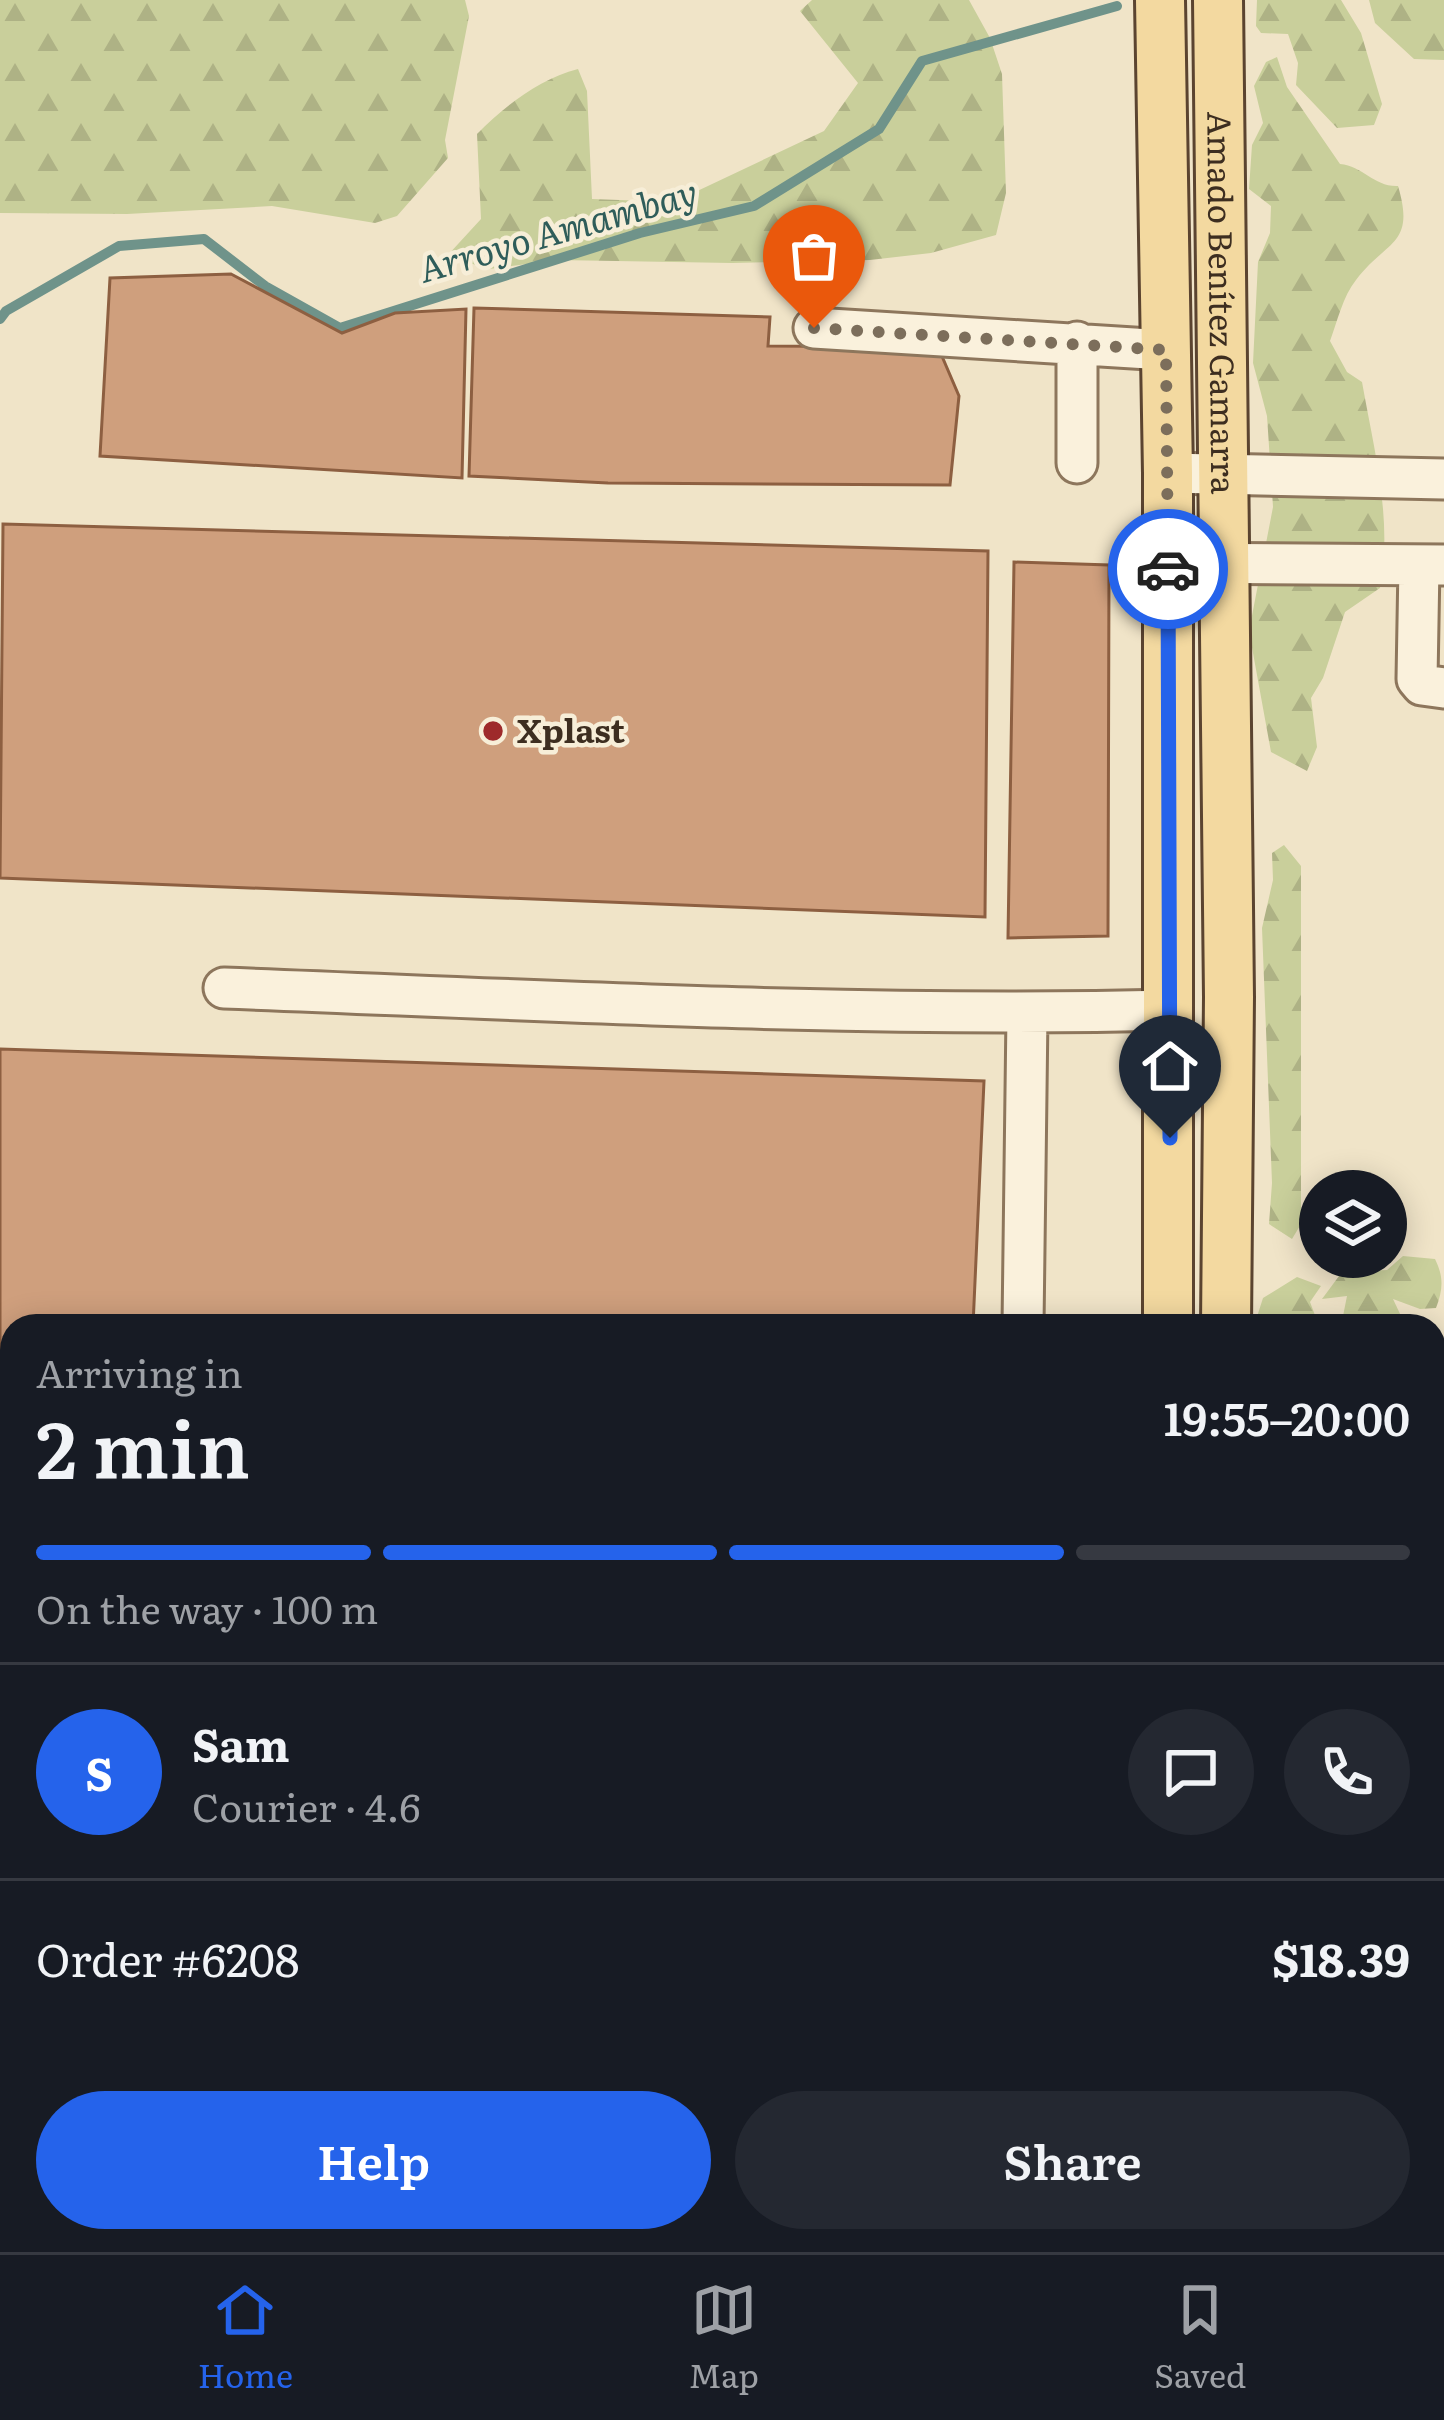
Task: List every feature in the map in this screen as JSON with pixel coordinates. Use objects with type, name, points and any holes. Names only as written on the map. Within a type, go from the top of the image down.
[{"type":"main road","name":"Amado Benítez Gamarra","points":[[1160,0],[1168,473],[1168,1314]]},
{"type":"main road","name":"Amado Benítez Gamarra","points":[[1219,0],[1229,997],[1226,1314]]},
{"type":"main road","points":[[1171,1033],[1229,997]]},
{"type":"main road","points":[[1168,1263],[1225,1264]]},
{"type":"street","points":[[814,328],[1166,350]]},
{"type":"street","points":[[1077,342],[1077,463]]},
{"type":"street","points":[[1168,473],[1444,479]]},
{"type":"street","points":[[1168,562],[1432,565],[1431,636],[1418,679],[1421,685],[1444,688]]},
{"type":"street","points":[[224,988],[851,1012],[1027,1014],[1171,1033]]},
{"type":"street","points":[[1023,1314],[1027,1014]]},
{"type":"green space","points":[[0,0],[465,0],[469,16],[445,140],[448,158],[397,216],[375,223],[272,206],[127,214],[0,213]]},
{"type":"green space","points":[[812,0],[969,0],[990,38],[1002,74],[1006,193],[996,235],[931,253],[870,260],[557,260],[489,269],[447,256],[481,219],[477,134],[523,95],[578,69],[587,91],[592,199],[674,202],[824,131],[858,83],[800,11]]},
{"type":"green space","points":[[1257,0],[1341,0],[1361,33],[1382,104],[1374,125],[1337,128],[1296,85],[1298,63],[1288,34],[1261,33],[1256,26]]},
{"type":"green space","points":[[1369,0],[1444,0],[1444,60],[1414,59],[1375,23]]},
{"type":"green space","points":[[1277,57],[1287,87],[1340,164],[1398,186],[1403,206],[1401,232],[1351,286],[1330,341],[1347,372],[1362,382],[1380,485],[1383,562],[1380,588],[1345,612],[1323,678],[1311,698],[1317,747],[1307,771],[1271,752],[1249,631],[1273,507],[1267,416],[1253,363],[1258,262],[1270,233],[1271,206],[1249,189],[1252,145],[1263,123],[1254,86],[1266,62]]},
{"type":"green space","points":[[1284,845],[1301,866],[1301,1170],[1299,1227],[1292,1239],[1269,1224],[1272,1183],[1262,928],[1273,880],[1272,853]]},
{"type":"green space","points":[[1407,1256],[1435,1259],[1440,1272],[1436,1308],[1420,1309],[1393,1299],[1400,1314],[1343,1314],[1347,1296],[1322,1299],[1338,1278],[1407,1278]]},
{"type":"green space","points":[[1297,1277],[1321,1286],[1310,1302],[1314,1314],[1258,1314],[1263,1298]]},
{"type":"building","points":[[231,274],[342,333],[395,313],[466,309],[462,478],[100,456],[110,278]]},
{"type":"building","points":[[474,308],[770,317],[768,346],[938,347],[959,396],[950,485],[608,483],[469,476]]},
{"type":"building","name":"Xplast","points":[[3,524],[988,551],[985,917],[0,878]]},
{"type":"building","points":[[1014,562],[1109,565],[1108,936],[1008,938]]},
{"type":"building","points":[[0,1049],[984,1081],[974,1314],[0,1314]]},
{"type":"waterway","name":"Arroyo Amambay","points":[[0,319],[6,311],[119,246],[204,239],[265,286],[340,328],[640,233],[754,206],[879,129],[922,61],[1117,6]]},
{"type":"way so far","points":[[814,328],[1166,350],[1168,569]]},
{"type":"place","name":"Xplast","points":[[493,731]]},
{"type":"route","points":[[1168,569],[1170,1138]]}]
